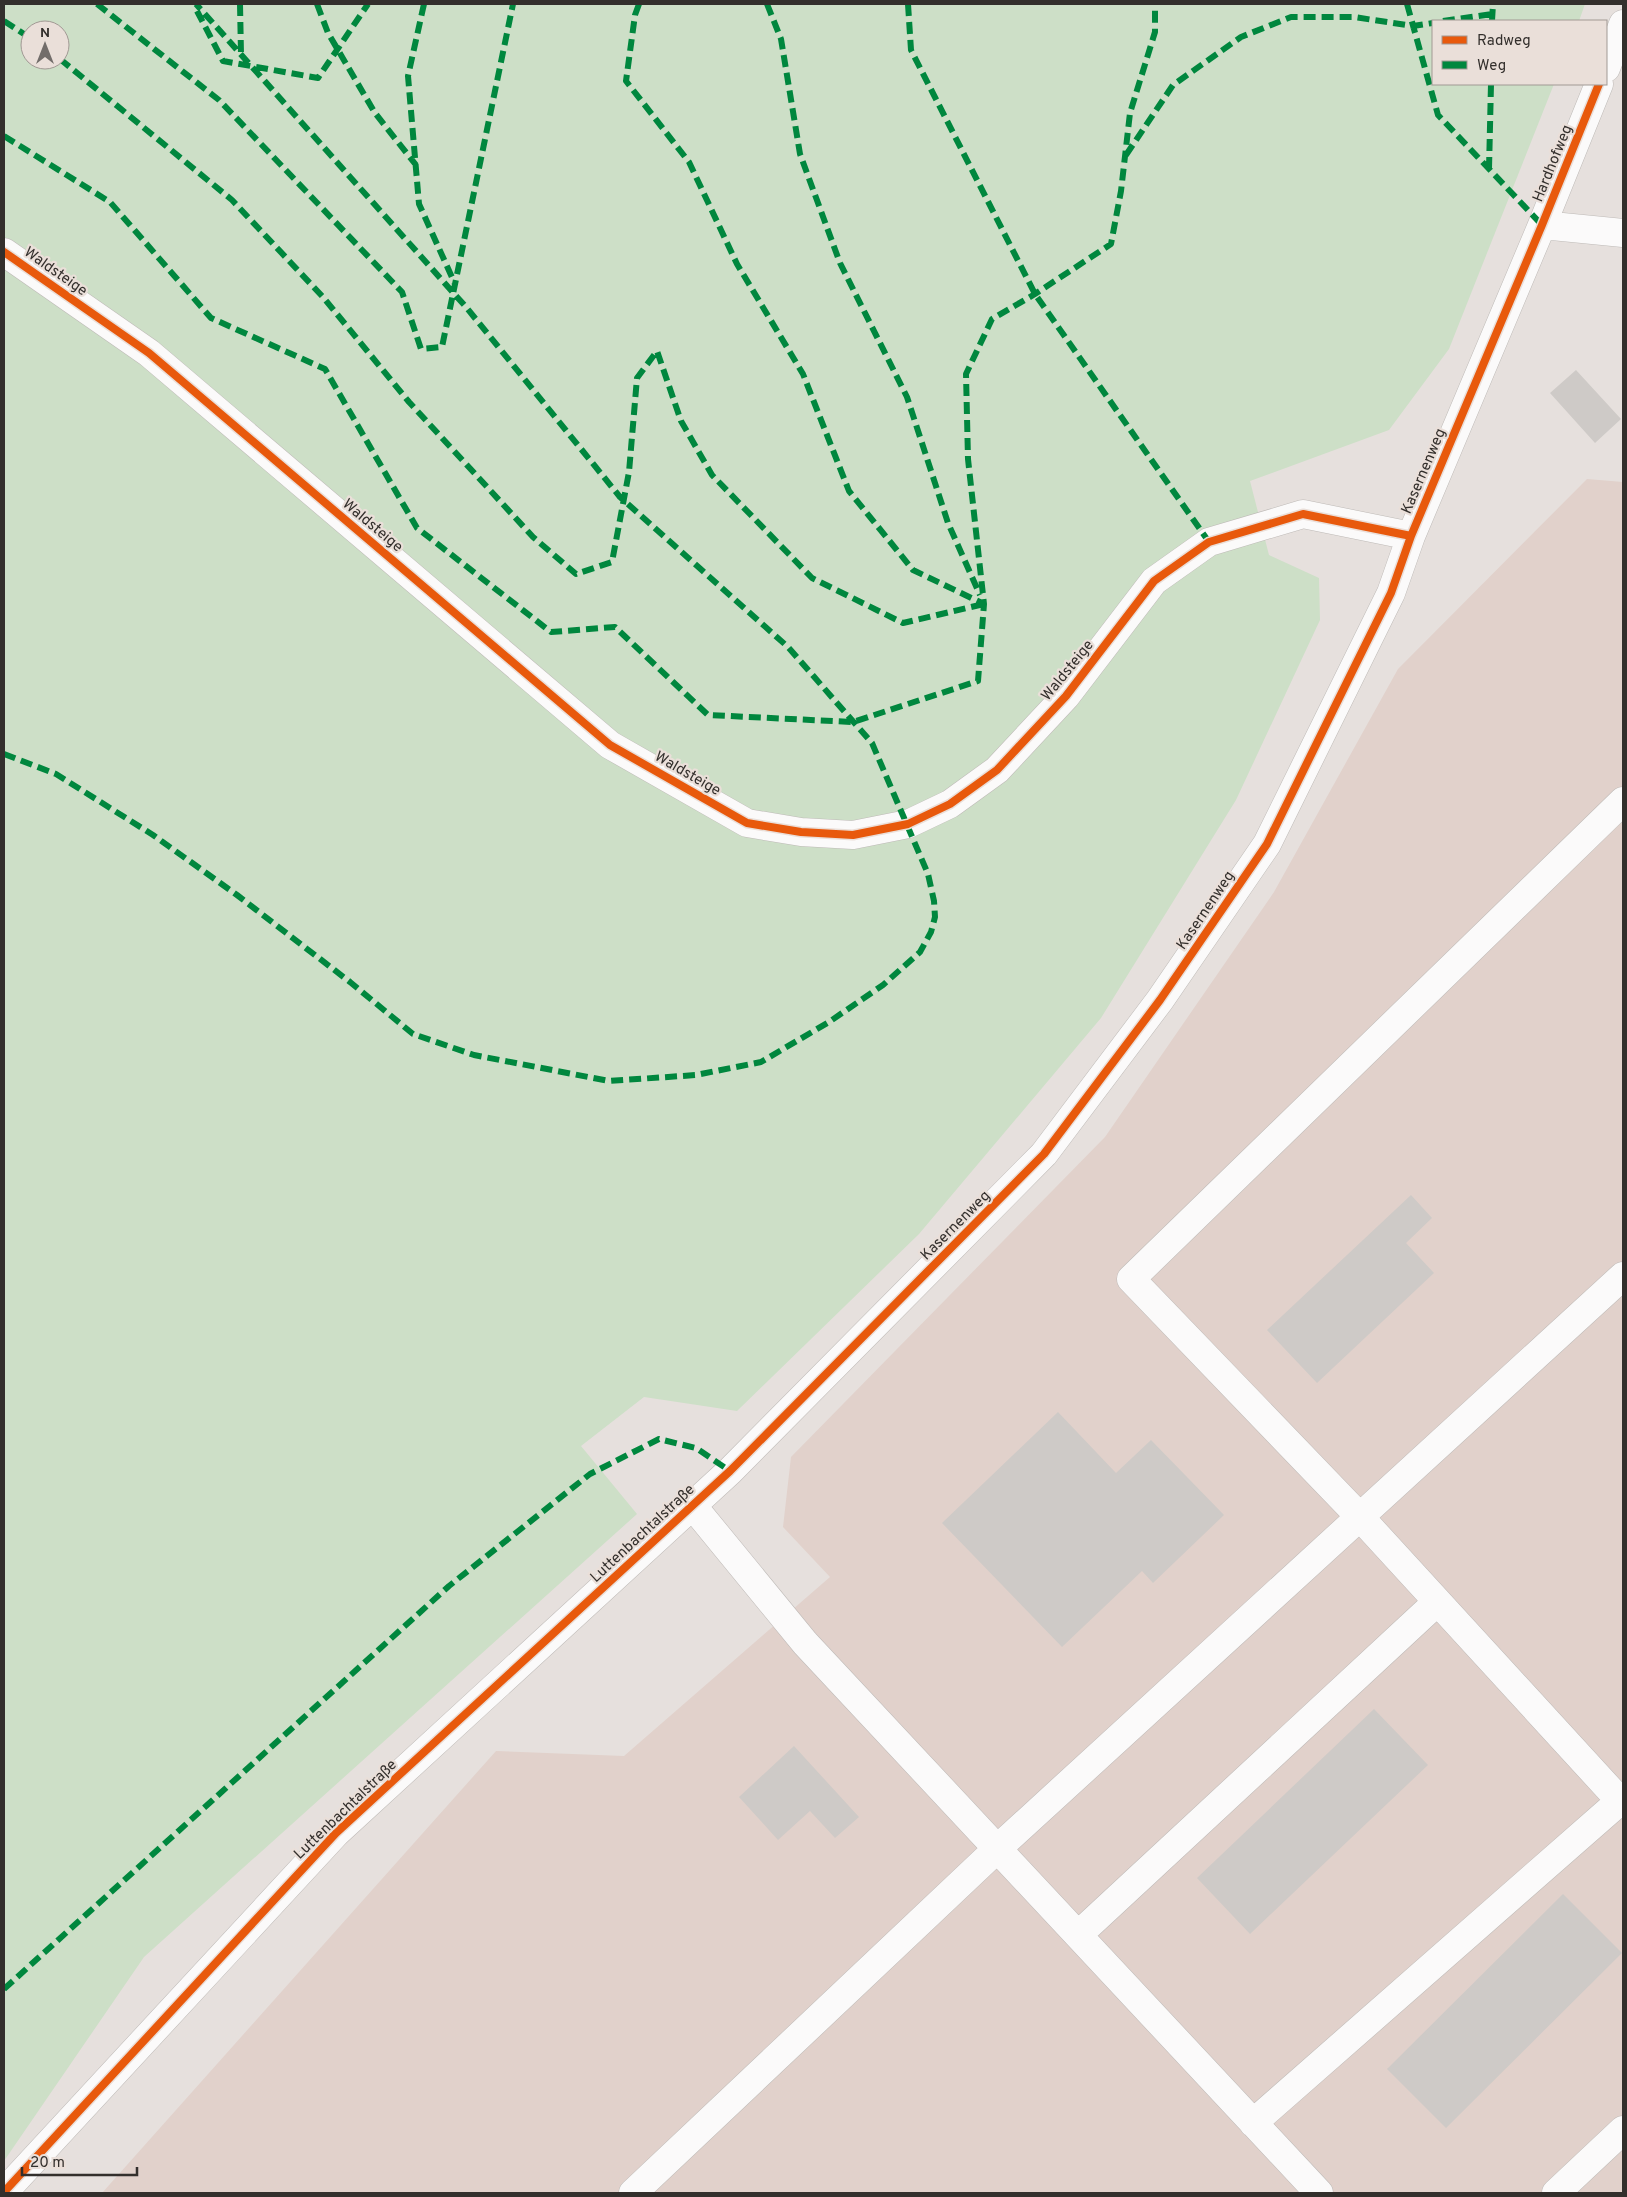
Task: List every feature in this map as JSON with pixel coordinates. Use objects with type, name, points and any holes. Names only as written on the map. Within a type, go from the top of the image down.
[{"type":"street","points":[[1607,65],[1623,24]]},
{"type":"street","name":"Hardhofweg","points":[[1530,252],[1599,85]]},
{"type":"street","points":[[1542,225],[1623,234]]},
{"type":"street","name":"Waldsteige","points":[[4,252],[149,353],[610,744],[747,822],[801,832],[853,835],[908,824],[950,804],[997,770],[1066,696],[1154,582],[1209,542],[1303,514],[1411,536]]},
{"type":"street","name":"Kasernenweg","points":[[730,1471],[1044,1154],[1160,1000],[1267,844],[1391,593],[1411,536],[1530,252]]},
{"type":"street","points":[[1254,2123],[1622,1803],[1360,1517],[1132,1279],[1623,801]]},
{"type":"street","points":[[633,2193],[997,1849],[1623,1276]]},
{"type":"street","name":"Luttenbachtalstraße","points":[[4,2192],[336,1833],[730,1471]]},
{"type":"street","points":[[692,1505],[805,1643],[1319,2193]]},
{"type":"street","points":[[1078,1935],[1437,1602]]},
{"type":"street","points":[[1556,2193],[1623,2130]]},
{"type":"shaded area","points":[[1587,479],[1623,482],[1623,2193],[102,2193],[496,1751],[624,1756],[830,1577],[783,1527],[791,1457],[1105,1137],[1274,892],[1398,669]]},
{"type":"green space","points":[[4,4],[1585,4],[1579,20],[1432,20],[1432,85],[1554,85],[1449,349],[1389,430],[1250,481],[1269,555],[1319,578],[1320,620],[1236,800],[1101,1018],[919,1234],[737,1411],[644,1397],[581,1446],[637,1514],[144,1957],[4,2161]]},
{"type":"building","points":[[1576,370],[1621,419],[1595,443],[1550,393]]},
{"type":"building","points":[[1411,1195],[1432,1218],[1406,1243],[1434,1273],[1317,1383],[1267,1330]]},
{"type":"building","points":[[1058,1412],[1116,1473],[1151,1440],[1224,1515],[1153,1583],[1142,1571],[1062,1647],[942,1523]]},
{"type":"building","points":[[1374,1709],[1428,1765],[1250,1934],[1197,1878]]},
{"type":"building","points":[[794,1746],[859,1817],[835,1838],[810,1811],[778,1840],[739,1797]]},
{"type":"building","points":[[1563,1894],[1622,1953],[1446,2128],[1387,2069]]},
{"type":"marked path","points":[[97,4],[219,100],[402,292],[421,349],[442,347],[513,4]]},
{"type":"marked path","points":[[4,754],[56,774],[153,835],[237,895],[350,982],[413,1034],[474,1055],[609,1081],[696,1075],[761,1062],[829,1022],[883,985],[920,952],[931,932],[935,917],[934,901],[928,874],[872,743],[788,647],[620,497],[466,307],[196,4]]},
{"type":"marked path","points":[[240,4],[241,54]]},
{"type":"marked path","points":[[317,4],[328,33],[375,113],[416,165]]},
{"type":"marked path","points":[[197,11],[223,61],[318,78],[368,4]]},
{"type":"marked path","points":[[424,4],[408,76],[419,204],[455,284]]},
{"type":"marked path","points":[[639,4],[635,15],[626,81],[689,162],[737,264],[803,374],[849,491],[913,570],[984,604]]},
{"type":"marked path","points":[[767,4],[781,39],[800,154],[840,263],[907,397],[948,523],[980,595]]},
{"type":"marked path","points":[[908,4],[911,50],[1035,294],[1209,542]]},
{"type":"marked path","points":[[4,136],[110,202],[211,318],[325,369],[417,528],[551,632],[615,627],[708,715],[853,722],[978,681],[984,604],[968,459],[966,374],[992,319],[1035,294],[1111,244],[1121,191],[1130,113],[1155,32],[1155,4]]},
{"type":"marked path","points":[[1407,4],[1438,115],[1542,225]]},
{"type":"marked path","points":[[1492,20],[1493,4]]},
{"type":"marked path","points":[[1450,20],[1492,14]]},
{"type":"marked path","points":[[1126,155],[1173,85],[1241,37],[1291,17],[1354,17],[1413,26],[1432,23]]},
{"type":"marked path","points":[[4,21],[20,31]]},
{"type":"marked path","points":[[70,67],[232,200],[323,297],[409,402],[533,537],[576,574],[612,562],[629,472],[637,378],[657,351],[681,421],[712,475],[812,578],[903,623],[984,604]]},
{"type":"marked path","points":[[1489,169],[1491,85]]},
{"type":"marked path","points":[[4,1989],[449,1586],[590,1474],[659,1439],[696,1448],[730,1471]]},
{"type":"cycle path","points":[[4,2192],[336,1833],[730,1471],[1044,1154],[1160,1000],[1267,844],[1391,593],[1411,536],[1542,225],[1599,85]]},
{"type":"cycle path","points":[[4,252],[149,353],[610,745],[747,823],[801,832],[853,835],[908,824],[950,804],[997,770],[1066,696],[1154,581],[1209,542],[1303,514],[1411,536]]}]
